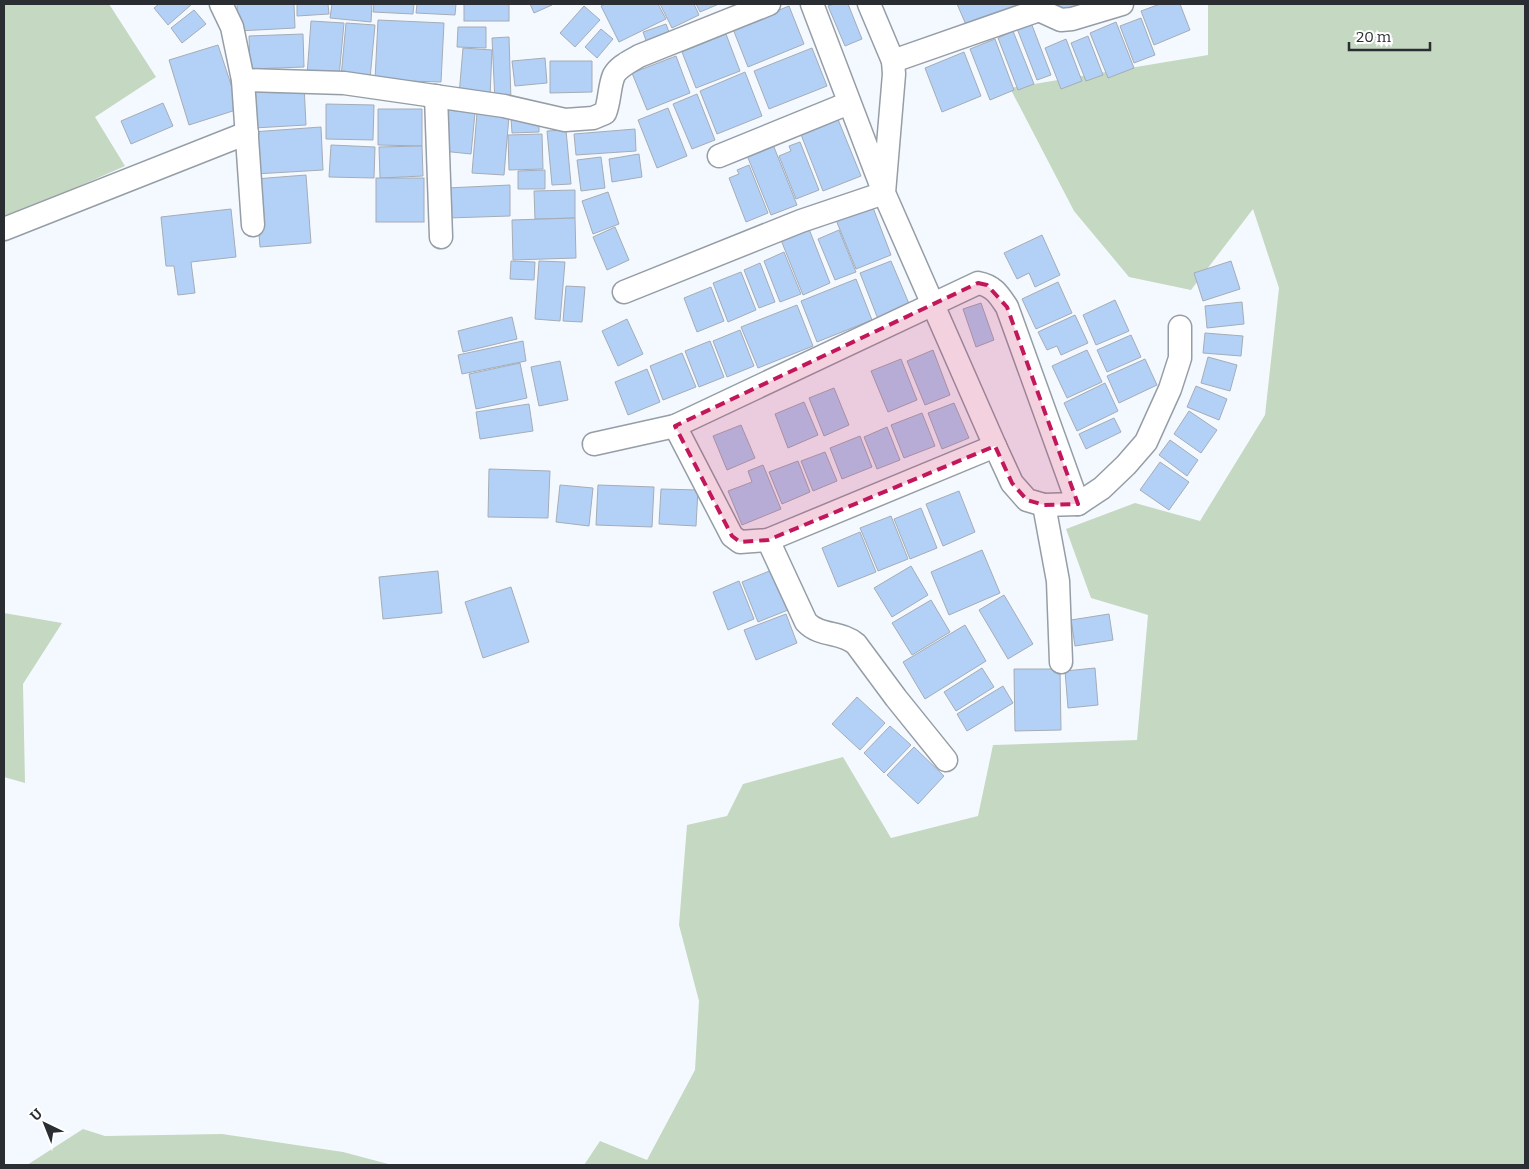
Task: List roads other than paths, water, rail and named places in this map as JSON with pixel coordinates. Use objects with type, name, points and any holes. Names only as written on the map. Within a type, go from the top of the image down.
[{"type":"street","points":[[222,4],[232,27],[243,80],[253,225]]},
{"type":"street","points":[[243,80],[344,83],[504,106],[565,120],[593,118],[605,113],[609,103],[614,74],[623,66],[639,56],[769,4]]},
{"type":"street","points":[[812,4],[884,193],[1012,483],[1027,500],[1044,505],[1078,504],[1102,488],[1126,465],[1146,442],[1170,389],[1180,358],[1180,328]]},
{"type":"street","points":[[870,4],[893,60],[894,74],[884,193]]},
{"type":"street","points":[[893,60],[1037,7],[1062,20],[1072,20],[1122,4]]},
{"type":"street","points":[[436,96],[441,237]]},
{"type":"street","points":[[720,156],[849,103]]},
{"type":"street","points":[[4,228],[247,133]]},
{"type":"street","points":[[624,292],[801,221],[884,193]]},
{"type":"street","points":[[594,444],[675,426],[933,306],[978,283],[987,284],[997,291],[1007,307],[1078,504]]},
{"type":"street","points":[[675,426],[732,536],[740,542],[768,540],[995,446]]},
{"type":"street","points":[[1044,505],[1058,581],[1060,662]]},
{"type":"street","points":[[768,540],[806,622],[812,629],[841,635],[849,638],[856,644],[946,760]]}]
